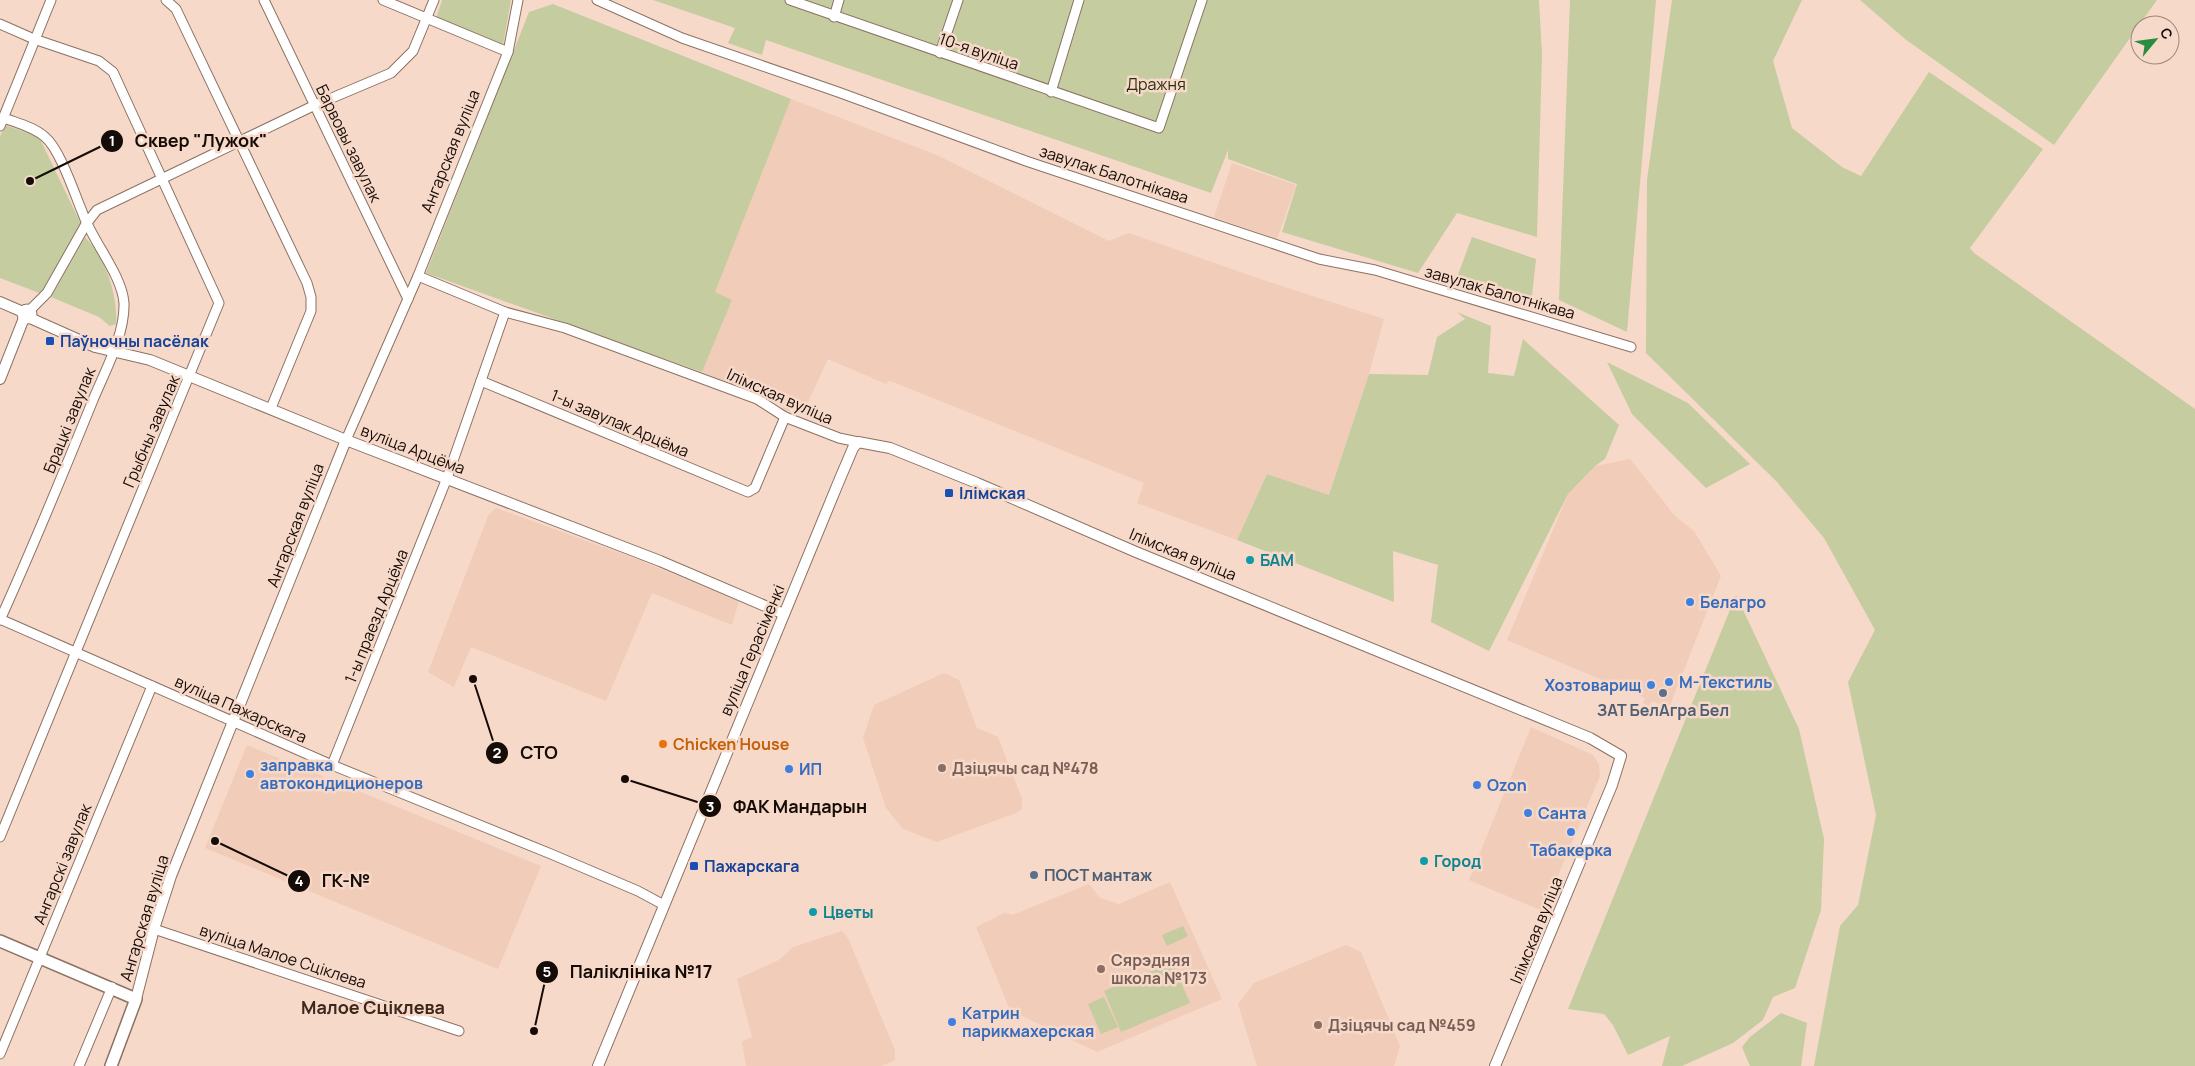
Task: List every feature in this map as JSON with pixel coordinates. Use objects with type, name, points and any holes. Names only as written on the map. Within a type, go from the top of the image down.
[{"type":"main road","points":[[0,941],[112,987],[136,999]]},
{"type":"main road","name":"Ангарская вуліца","points":[[111,1066],[136,999]]},
{"type":"street","points":[[2,122],[51,0]]},
{"type":"street","points":[[166,0],[176,9],[307,283],[311,297],[311,311],[271,408]]},
{"type":"street","name":"Барвовы завулак","points":[[264,0],[313,106],[408,299]]},
{"type":"street","points":[[383,0],[508,52]]},
{"type":"street","points":[[0,379],[26,315],[47,294],[86,224],[97,210],[313,106],[391,73],[413,51],[434,0]]},
{"type":"street","name":"Ангарская вуліца","points":[[136,999],[154,929],[171,876],[346,440],[418,276],[508,52],[518,0]]},
{"type":"street","name":"завулак Балотнікава","points":[[597,0],[682,38],[838,92],[1026,161],[1319,259],[1375,270],[1631,347]]},
{"type":"street","name":"10-я вуліца","points":[[790,0],[834,17],[1159,128],[1202,0]]},
{"type":"street","points":[[834,17],[839,0]]},
{"type":"street","points":[[940,53],[958,0]]},
{"type":"street","points":[[1051,92],[1079,0]]},
{"type":"street","name":"Грыбны завулак","points":[[0,24],[34,39],[99,61],[107,65],[113,72],[220,303],[0,837]]},
{"type":"street","name":"Брацкі завулак","points":[[0,619],[59,485],[113,350],[122,321],[122,294],[86,224],[71,183],[50,141],[39,132],[2,122]]},
{"type":"street","name":"Ілімская вуліца","points":[[418,276],[505,312],[565,328],[757,398],[785,417],[839,438],[890,448],[977,483],[1136,552],[1590,738],[1621,756],[1612,785],[1495,1066]]},
{"type":"street","name":"вуліца Арцёма","points":[[0,302],[95,347],[150,360],[346,440],[665,563],[784,614]]},
{"type":"street","points":[[447,478],[505,312]]},
{"type":"street","name":"1-ы завулак Арцёма","points":[[481,381],[748,492],[755,488],[785,417]]},
{"type":"street","name":"вуліца Герасіменкі","points":[[598,1066],[853,448],[858,442]]},
{"type":"street","name":"1-ы праезд Арцёма","points":[[332,765],[447,478]]},
{"type":"street","name":"вуліца Пажарскага","points":[[0,619],[75,654],[332,765],[638,891],[664,905]]},
{"type":"street","name":"Ангарскі завулак","points":[[0,1054],[152,686]]},
{"type":"street","name":"вуліца Малое Сціклева","points":[[154,929],[459,1031]]},
{"type":"street","points":[[79,1066],[112,987]]},
{"type":"shaded area","points":[[791,99],[937,155],[1109,241],[1129,233],[1266,281],[1384,319],[1369,374],[1329,495],[1267,474],[1237,540],[1137,503],[1144,483],[893,382],[888,381],[886,384],[828,359],[802,415],[790,409],[789,412],[782,410],[784,405],[702,372],[732,300],[714,292]]},
{"type":"shaded area","points":[[1232,163],[1296,185],[1277,239],[1214,217]]},
{"type":"shaded area","name":"ЗАТ БелАгра Бел","points":[[1630,459],[1675,516],[1694,531],[1721,576],[1669,708],[1652,701],[1649,706],[1643,703],[1645,698],[1507,640],[1568,494],[1595,466]]},
{"type":"shaded area","points":[[496,508],[639,560],[739,601],[732,625],[652,593],[606,701],[471,647],[454,687],[428,672],[488,516]]},
{"type":"shaded area","name":"Дзіцячы сад №478","points":[[944,673],[959,680],[977,728],[998,737],[1022,799],[1022,809],[1016,813],[937,842],[903,829],[886,808],[863,738],[874,705]]},
{"type":"shaded area","points":[[1531,727],[1593,755],[1599,764],[1600,776],[1543,911],[1469,880]]},
{"type":"shaded area","points":[[247,745],[541,866],[498,969],[205,848]]},
{"type":"shaded area","name":"Сярэдняя школа №173","points":[[1170,882],[1222,999],[1097,1052],[1016,1013],[1012,1015],[976,927],[1004,913],[1012,915],[1089,884],[1100,898],[1119,904]]},
{"type":"shaded area","points":[[842,931],[848,938],[895,1050],[895,1060],[881,1066],[746,1066],[742,1042],[752,1037],[737,979],[779,960],[793,947]]},
{"type":"shaded area","name":"Дзіцячы сад №459","points":[[1346,945],[1361,952],[1400,1046],[1394,1066],[1257,1066],[1238,1004],[1254,983]]},
{"type":"green space","points":[[442,0],[511,0],[503,45],[436,19]]},
{"type":"green space","name":"Дражня","points":[[653,0],[1539,0],[1542,54],[1537,237],[1457,213],[1418,273],[1282,232],[1297,184],[1228,159],[1228,150],[1211,193],[766,40],[762,55],[728,43],[735,28]]},
{"type":"green space","points":[[1570,0],[1656,0],[1627,332],[1559,300]]},
{"type":"green space","points":[[1672,0],[1802,0],[1773,61],[1792,128],[1842,167],[1861,176],[1929,72],[2043,149],[1970,248],[1974,253],[2195,409],[2195,1066],[1814,1066],[1840,926],[1858,905],[1876,815],[1848,682],[1875,630],[1824,538],[1777,482],[1646,353],[1647,180]]},
{"type":"green space","points":[[1860,0],[2157,0],[2146,15],[2130,15],[2130,38],[2054,145],[1905,39]]},
{"type":"green space","points":[[553,4],[791,99],[715,292],[732,300],[702,372],[426,273],[529,12]]},
{"type":"green space","points":[[5,125],[39,137],[81,224],[42,294],[0,278],[0,136]]},
{"type":"green space","points":[[85,237],[105,266],[113,290],[116,324],[110,326],[99,317],[51,297]]},
{"type":"green space","points":[[1472,237],[1536,259],[1531,305],[1456,280]]},
{"type":"green space","points":[[1457,312],[1491,326],[1488,373],[1514,376],[1523,339],[1619,425],[1605,459],[1595,466],[1568,494],[1489,651],[1431,622],[1438,565],[1393,551],[1394,602],[1237,540],[1267,474],[1329,495],[1369,374],[1428,375],[1437,337],[1465,319]]},
{"type":"green space","points":[[1607,362],[1688,403],[1750,464],[1706,488],[1632,414]]},
{"type":"green space","points":[[1736,595],[1799,729],[1824,839],[1821,910],[1795,988],[1773,997],[1763,1020],[1733,1043],[1682,1066],[1662,1066],[1670,1036],[1628,1055],[1613,1025],[1604,1014],[1568,1009]]},
{"type":"green space","points":[[1183,926],[1188,936],[1167,946],[1162,935]]},
{"type":"green space","points":[[1172,962],[1190,1003],[1121,1032],[1104,991]]},
{"type":"green space","points":[[1104,997],[1118,1027],[1101,1034],[1088,1004]]},
{"type":"green space","points":[[1781,1013],[1807,1023],[1801,1066],[1750,1066],[1742,1047],[1750,1037]]},
{"type":"place","name":"Сквер \"Лужок\"","points":[[30,181]]},
{"type":"place","name":"Паўночны пасёлак","points":[[50,341]]},
{"type":"place","name":"Ілімская","points":[[949,493]]},
{"type":"place","name":"БАМ","points":[[1250,560]]},
{"type":"place","name":"Белагро","points":[[1690,602]]},
{"type":"place","name":"СТО","points":[[473,679]]},
{"type":"place","name":"М-Текстиль","points":[[1669,682]]},
{"type":"place","name":"Хозтоварищ","points":[[1651,685]]},
{"type":"place","name":"ЗАТ БелАгра Бел","points":[[1663,693]]},
{"type":"place","name":"Chicken House","points":[[663,744]]},
{"type":"place","name":"Дзіцячы сад №478","points":[[942,768]]},
{"type":"place","name":"ИП","points":[[789,769]]},
{"type":"place","name":"заправка автокондиционеров","points":[[250,774]]},
{"type":"place","name":"ФАК Мандарын","points":[[625,779]]},
{"type":"place","name":"Ozon","points":[[1477,785]]},
{"type":"place","name":"Санта","points":[[1528,813]]},
{"type":"place","name":"Табакерка","points":[[1571,832]]},
{"type":"place","name":"ГК-№","points":[[215,841]]},
{"type":"place","name":"Город","points":[[1424,861]]},
{"type":"place","name":"Пажарскага","points":[[694,866]]},
{"type":"place","name":"ПОСТ мантаж","points":[[1034,875]]},
{"type":"place","name":"Цветы","points":[[813,912]]},
{"type":"place","name":"Сярэдняя школа №173","points":[[1101,969]]},
{"type":"place","name":"Катрин парикмахерская","points":[[952,1022]]},
{"type":"place","name":"Дзіцячы сад №459","points":[[1318,1025]]},
{"type":"place","name":"Паліклініка №17","points":[[534,1031]]},
{"type":"district","name":"Малое Сціклева","points":[[373,1008]]}]
